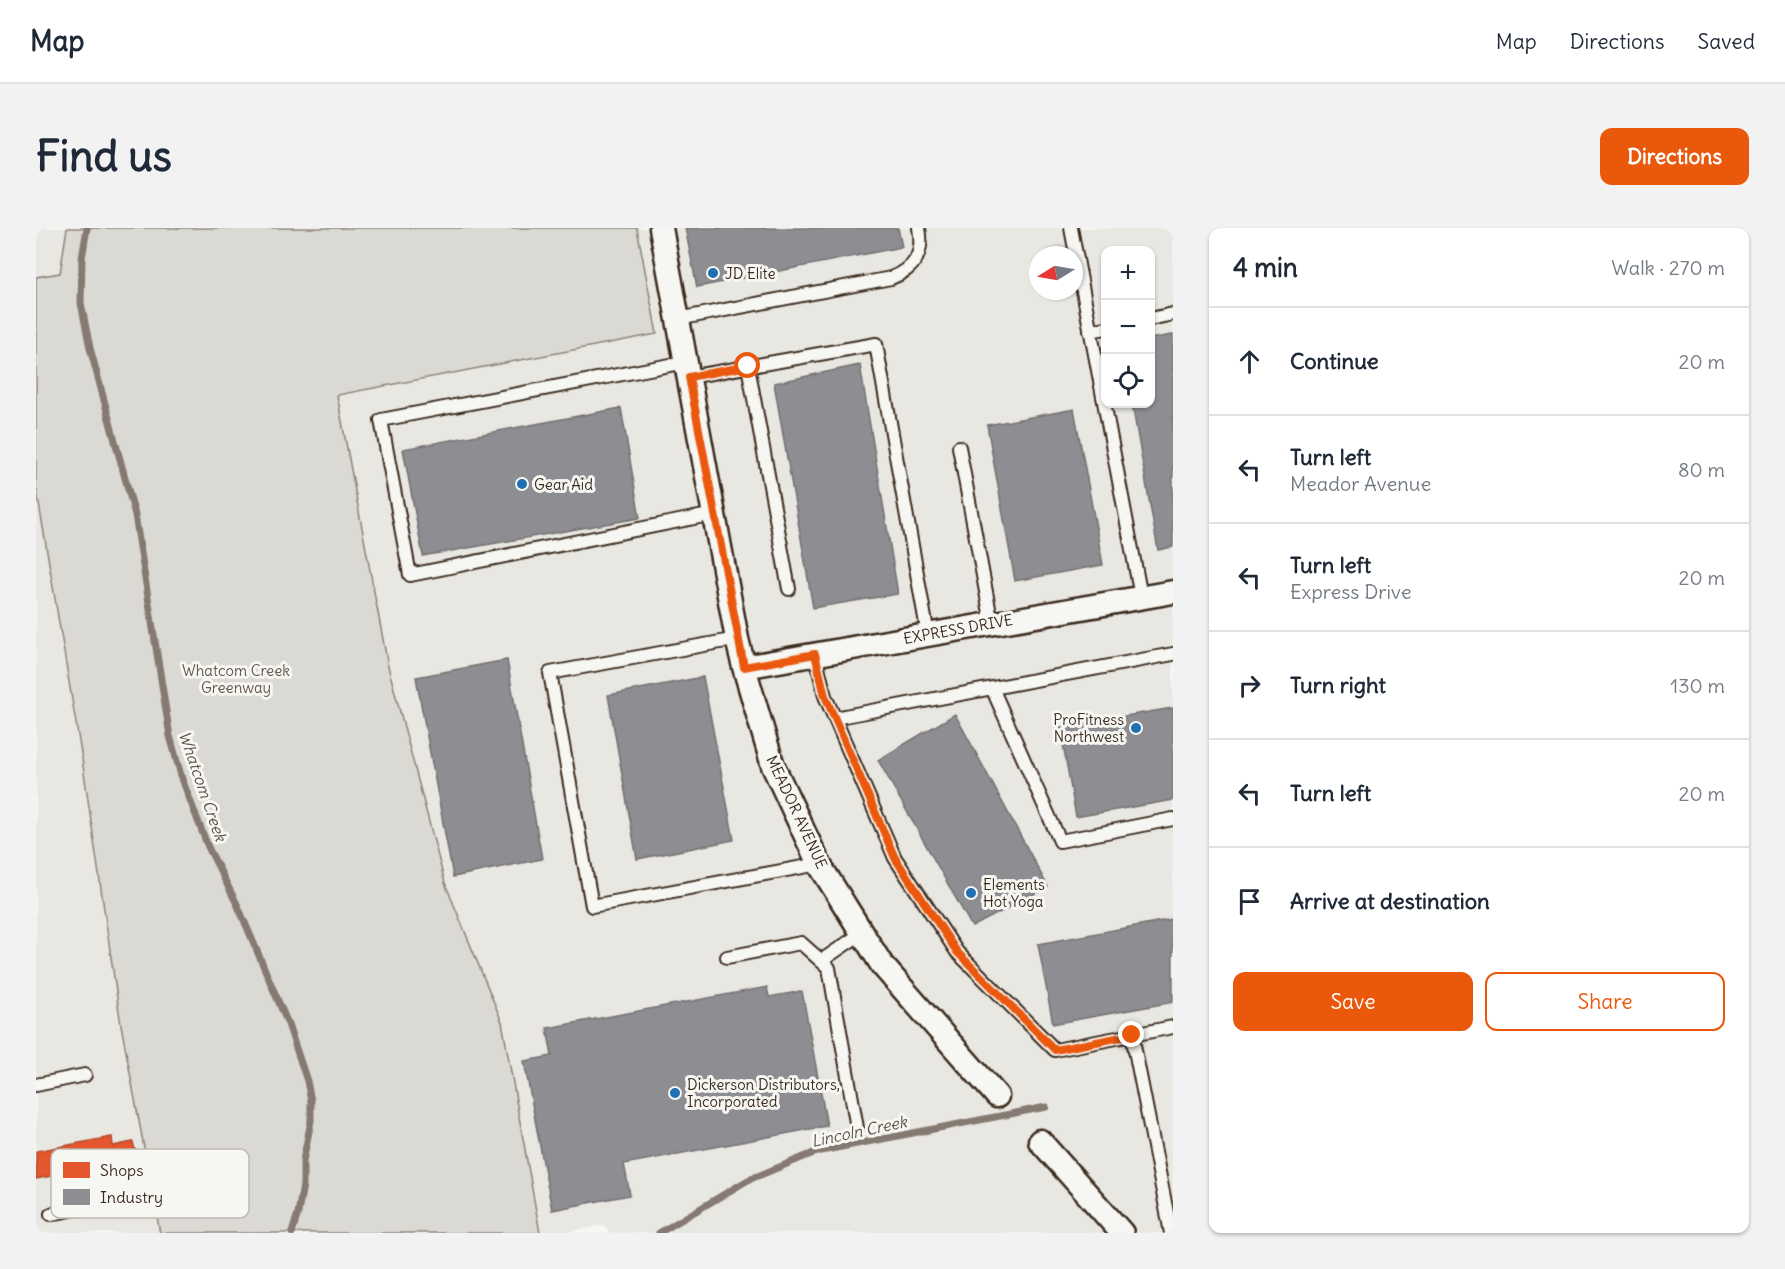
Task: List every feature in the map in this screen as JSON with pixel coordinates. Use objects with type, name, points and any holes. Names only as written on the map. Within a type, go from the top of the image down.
[{"type":"street","name":"MEADOR AVENUE","points":[[661,228],[737,639],[773,766],[819,864],[882,965],[997,1096]]},
{"type":"street","name":"EXPRESS DRIVE","points":[[744,667],[1173,592]]},
{"type":"street","points":[[1040,1141],[1122,1233]]},
{"type":"lane","points":[[678,319],[891,278],[907,272],[918,256],[921,238],[919,228]]},
{"type":"lane","points":[[1071,228],[1141,597]]},
{"type":"lane","points":[[1155,318],[1173,314]]},
{"type":"lane","points":[[1090,331],[1101,329]]},
{"type":"lane","points":[[714,514],[410,575],[381,420],[687,369],[748,366],[876,344],[928,635]]},
{"type":"lane","points":[[748,366],[789,590]]},
{"type":"lane","points":[[959,447],[992,624]]},
{"type":"lane","points":[[737,639],[550,673],[592,906],[819,864]]},
{"type":"lane","points":[[815,654],[825,696],[895,858],[957,952],[1055,1050],[1173,1027]]},
{"type":"lane","points":[[834,718],[1173,654]]},
{"type":"lane","points":[[992,688],[1060,841],[1173,819]]},
{"type":"lane","points":[[821,961],[862,933]]},
{"type":"lane","points":[[727,957],[801,943],[829,968],[857,1128]]},
{"type":"lane","points":[[1132,1035],[1171,1233]]},
{"type":"lane","points":[[36,1085],[85,1075]]},
{"type":"shaded area","points":[[36,228],[67,228],[60,273],[56,600],[82,759],[219,1149],[51,1149],[51,1218],[244,1218],[249,1233],[36,1233]]},
{"type":"shaded area","points":[[305,228],[1173,228],[1173,1233],[610,1233],[605,1225],[560,1233],[540,1233],[502,1022],[445,883],[388,666]]},
{"type":"green space","name":"Whatcom Creek Greenway","points":[[67,228],[637,228],[657,334],[337,395],[388,666],[445,883],[502,1022],[540,1233],[160,1233],[157,1218],[249,1218],[249,1149],[144,1149],[121,1025],[82,759],[36,486],[36,277],[60,273]]},
{"type":"building: Shops","points":[[112,1137],[113,1146],[133,1142],[135,1149],[51,1149],[51,1176],[36,1179],[36,1151]]},
{"type":"building: Industry","points":[[685,228],[898,228],[902,247],[697,287]]},
{"type":"building: Industry","points":[[1173,335],[1173,547],[1158,550],[1133,408],[1155,408],[1155,338]]},
{"type":"building: Industry","points":[[860,365],[898,594],[813,608],[774,383]]},
{"type":"building: Industry","name":"Gear Aid","points":[[621,408],[640,518],[423,556],[403,449]]},
{"type":"building: Industry","points":[[1074,409],[1103,565],[1015,581],[987,425]]},
{"type":"building: Industry","points":[[507,660],[542,859],[453,877],[416,677]]},
{"type":"building: Industry","points":[[703,677],[734,840],[637,859],[608,695]]},
{"type":"building: Industry","points":[[1173,708],[1173,800],[1076,817],[1060,727]]},
{"type":"building: Industry","points":[[955,714],[1048,887],[972,927],[878,760]]},
{"type":"building: Industry","points":[[1173,919],[1173,1002],[1053,1024],[1038,944]]},
{"type":"building: Industry","name":"Dickerson Distributors, Incorporated","points":[[767,987],[769,997],[802,991],[827,1126],[624,1164],[630,1195],[552,1210],[524,1061],[552,1056],[547,1028]]},
{"type":"waterway","name":"Whatcom Creek","points":[[87,228],[82,258],[81,303],[90,348],[135,515],[170,736],[182,779],[208,847],[238,906],[288,1024],[307,1081],[311,1101],[311,1121],[303,1161],[303,1185],[292,1233]]},
{"type":"waterway","name":"Lincoln Creek","points":[[659,1233],[748,1180],[816,1152],[1046,1107]]},
{"type":"place","name":"JD Elite","points":[[713,273]]},
{"type":"place","name":"Gear Aid","points":[[522,484]]},
{"type":"place","name":"ProFitness Northwest","points":[[1136,728]]},
{"type":"place","name":"Elements Hot Yoga","points":[[971,893]]},
{"type":"place","name":"Dickerson Distributors, Incorporated","points":[[675,1093]]},
{"type":"route","points":[[748,366],[689,377],[744,667],[815,654],[825,696],[895,858],[957,952],[1055,1050],[1132,1035]]}]
